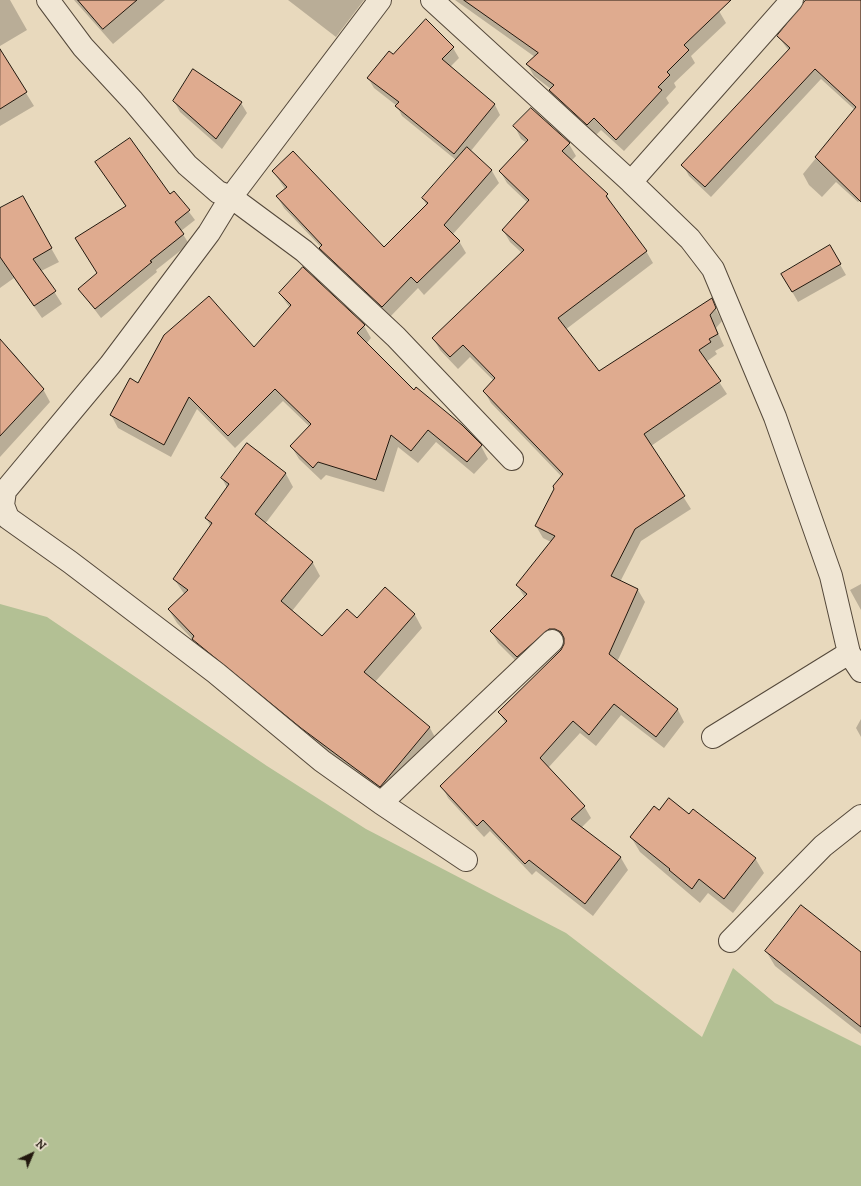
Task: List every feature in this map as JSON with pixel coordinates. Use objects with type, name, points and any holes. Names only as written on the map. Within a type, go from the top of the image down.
[{"type":"street","points":[[48,0],[83,47],[133,101],[187,165],[218,192],[231,197],[304,251],[396,337],[512,459]]},
{"type":"street","points":[[380,0],[231,197],[209,233],[110,365],[5,491],[3,505],[8,518],[70,562],[216,673],[322,761],[381,804],[466,860]]},
{"type":"street","points":[[432,0],[631,182],[690,239],[713,269],[775,417],[831,576],[855,662],[713,737]]},
{"type":"street","points":[[631,182],[792,0]]},
{"type":"street","points":[[381,804],[552,641]]},
{"type":"street","points":[[730,941],[823,846],[861,816]]},
{"type":"green space","points":[[0,604],[47,617],[267,766],[366,829],[566,933],[702,1037],[733,968],[775,1003],[861,1046],[861,1186],[0,1186]]},
{"type":"building","points":[[78,0],[137,0],[103,29]]},
{"type":"building","points":[[464,0],[731,0],[684,45],[689,50],[667,72],[670,75],[658,87],[662,90],[616,140],[594,118],[587,125],[549,90],[554,85],[526,64],[538,53]]},
{"type":"building","points":[[806,0],[861,0],[861,202],[815,157],[856,107],[815,69],[705,187],[681,165],[790,48],[777,36]]},
{"type":"building","points":[[426,19],[454,47],[442,59],[495,104],[454,154],[395,106],[399,102],[367,78],[389,51],[393,54]]},
{"type":"building","points":[[0,49],[27,92],[0,109]]},
{"type":"building","points":[[193,69],[242,102],[216,139],[173,101]]},
{"type":"building","points":[[531,108],[570,143],[562,151],[608,194],[606,196],[647,251],[558,318],[599,371],[712,298],[716,308],[710,315],[718,334],[709,339],[711,342],[699,350],[721,381],[644,434],[685,496],[635,529],[611,576],[638,589],[609,654],[678,709],[656,737],[614,704],[589,735],[573,721],[540,758],[585,806],[571,819],[621,857],[585,904],[529,860],[525,864],[483,820],[477,826],[440,786],[507,721],[498,712],[561,650],[564,644],[564,638],[561,632],[555,629],[549,629],[517,657],[490,631],[527,594],[516,585],[555,536],[535,526],[554,489],[553,486],[563,474],[483,391],[495,378],[463,345],[450,357],[432,338],[524,250],[502,230],[529,200],[499,171],[528,140],[513,126]]},
{"type":"building","points":[[130,138],[170,194],[174,191],[190,210],[175,222],[184,234],[150,261],[152,262],[95,309],[78,289],[97,273],[75,238],[126,206],[95,162]]},
{"type":"building","points":[[467,147],[492,170],[444,225],[460,241],[417,283],[411,277],[382,307],[319,248],[322,245],[276,196],[287,187],[272,171],[293,151],[384,247],[428,203],[422,198]]},
{"type":"building","points":[[23,196],[52,248],[33,259],[56,291],[34,306],[0,257],[0,208]]},
{"type":"building","points":[[830,245],[841,264],[792,292],[781,274]]},
{"type":"building","points":[[303,267],[365,325],[357,333],[414,390],[416,387],[462,425],[482,445],[467,462],[428,430],[411,451],[391,435],[376,480],[318,462],[313,468],[290,446],[311,424],[275,389],[228,436],[189,397],[164,445],[110,415],[130,378],[138,383],[164,335],[209,296],[254,347],[291,305],[279,293]]},
{"type":"building","points":[[0,339],[44,389],[0,436]]},
{"type":"building","points":[[247,443],[286,473],[255,514],[313,562],[281,601],[322,636],[347,609],[357,618],[385,587],[415,614],[364,672],[430,727],[380,787],[301,728],[192,639],[194,636],[168,609],[188,590],[173,579],[212,523],[205,518],[229,484],[221,478]]},
{"type":"building","points":[[669,798],[689,814],[693,809],[756,858],[724,899],[699,879],[692,889],[630,837],[654,806],[659,810]]},
{"type":"building","points":[[801,905],[861,952],[861,1027],[765,951]]}]
